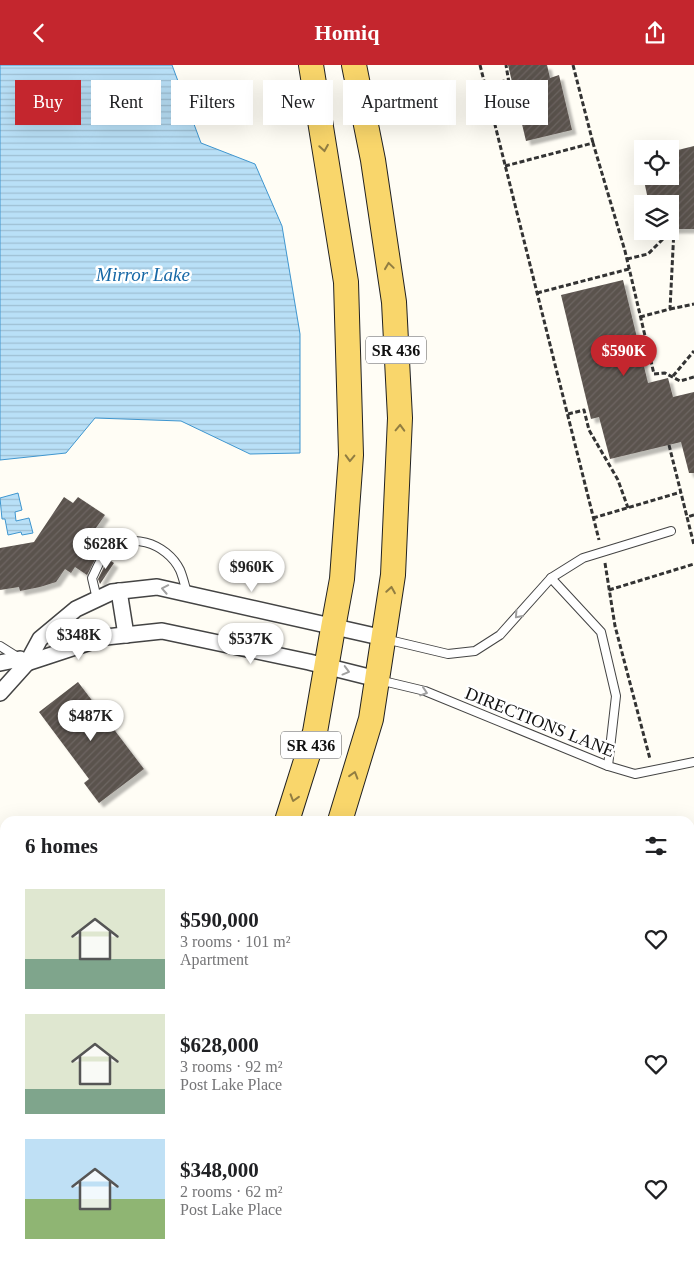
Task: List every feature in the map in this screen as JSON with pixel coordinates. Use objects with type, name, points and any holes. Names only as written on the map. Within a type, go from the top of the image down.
[{"type":"main road","name":"SR 436","points":[[289,816],[315,732],[342,579],[351,455],[346,282],[311,65]]},
{"type":"main road","name":"SR 436","points":[[342,816],[371,719],[384,638],[393,575],[400,418],[394,302],[373,160],[354,65]]},
{"type":"street","points":[[0,693],[40,639],[76,609],[118,591],[157,587],[384,638]]},
{"type":"street","points":[[118,591],[126,635]]},
{"type":"street","points":[[0,663],[24,661],[106,637],[162,631],[326,666],[377,679]]},
{"type":"lane","points":[[384,638],[448,654],[475,651],[500,635],[550,578],[583,558],[671,531]]},
{"type":"lane","points":[[97,599],[92,579],[104,555],[110,549],[129,541],[147,541],[161,549],[180,569],[187,593]]},
{"type":"lane","points":[[550,578],[601,632],[616,696],[615,726],[608,766]]},
{"type":"lane","points":[[0,645],[24,661]]},
{"type":"lane","name":"DIRECTIONS LANE","points":[[377,679],[424,691],[608,766],[634,774],[694,762]]},
{"type":"path","points":[[480,65],[484,80]]},
{"type":"path","points":[[506,65],[510,80]]},
{"type":"path","points":[[573,65],[593,143],[627,259],[654,374],[665,373],[680,381],[694,377]]},
{"type":"path","points":[[495,125],[599,540]]},
{"type":"path","points":[[505,166],[593,143]]},
{"type":"path","points":[[627,259],[648,254],[674,229],[670,309]]},
{"type":"path","points":[[537,293],[629,269]]},
{"type":"path","points":[[640,317],[694,304]]},
{"type":"path","points":[[673,376],[694,351]]},
{"type":"path","points":[[568,413],[584,410],[589,430],[618,479],[628,508]]},
{"type":"path","points":[[669,445],[694,545]]},
{"type":"path","points":[[593,518],[681,493]]},
{"type":"path","points":[[687,517],[694,515]]},
{"type":"path","points":[[605,562],[616,626],[651,762]]},
{"type":"path","points":[[609,590],[694,564]]},
{"type":"water","name":"Mirror Lake","points":[[0,65],[172,65],[178,80],[171,80],[171,125],[194,125],[201,143],[255,164],[282,226],[300,334],[300,453],[250,454],[181,421],[95,418],[66,453],[0,460]]},
{"type":"water","points":[[18,493],[22,510],[15,512],[16,521],[29,518],[33,533],[22,535],[21,532],[8,535],[5,519],[2,519],[0,498]]},
{"type":"building","points":[[508,65],[547,65],[550,78],[559,75],[572,130],[526,141],[522,125],[548,125],[548,80],[512,80]]},
{"type":"building","points":[[694,146],[694,229],[679,229],[679,195],[647,195],[645,185],[679,185],[679,150]]},
{"type":"building","points":[[623,280],[648,383],[668,378],[673,397],[694,392],[694,473],[689,473],[681,442],[610,459],[599,417],[591,419],[561,295]]},
{"type":"building","points":[[64,497],[73,503],[78,497],[105,515],[91,535],[94,537],[89,545],[99,552],[87,575],[75,567],[71,573],[65,569],[56,582],[40,587],[20,591],[19,587],[0,590],[0,548],[34,542]]},
{"type":"building","points":[[108,559],[114,563],[100,584],[98,579]]},
{"type":"building","points":[[78,682],[144,769],[99,803],[84,783],[89,779],[39,712]]}]
